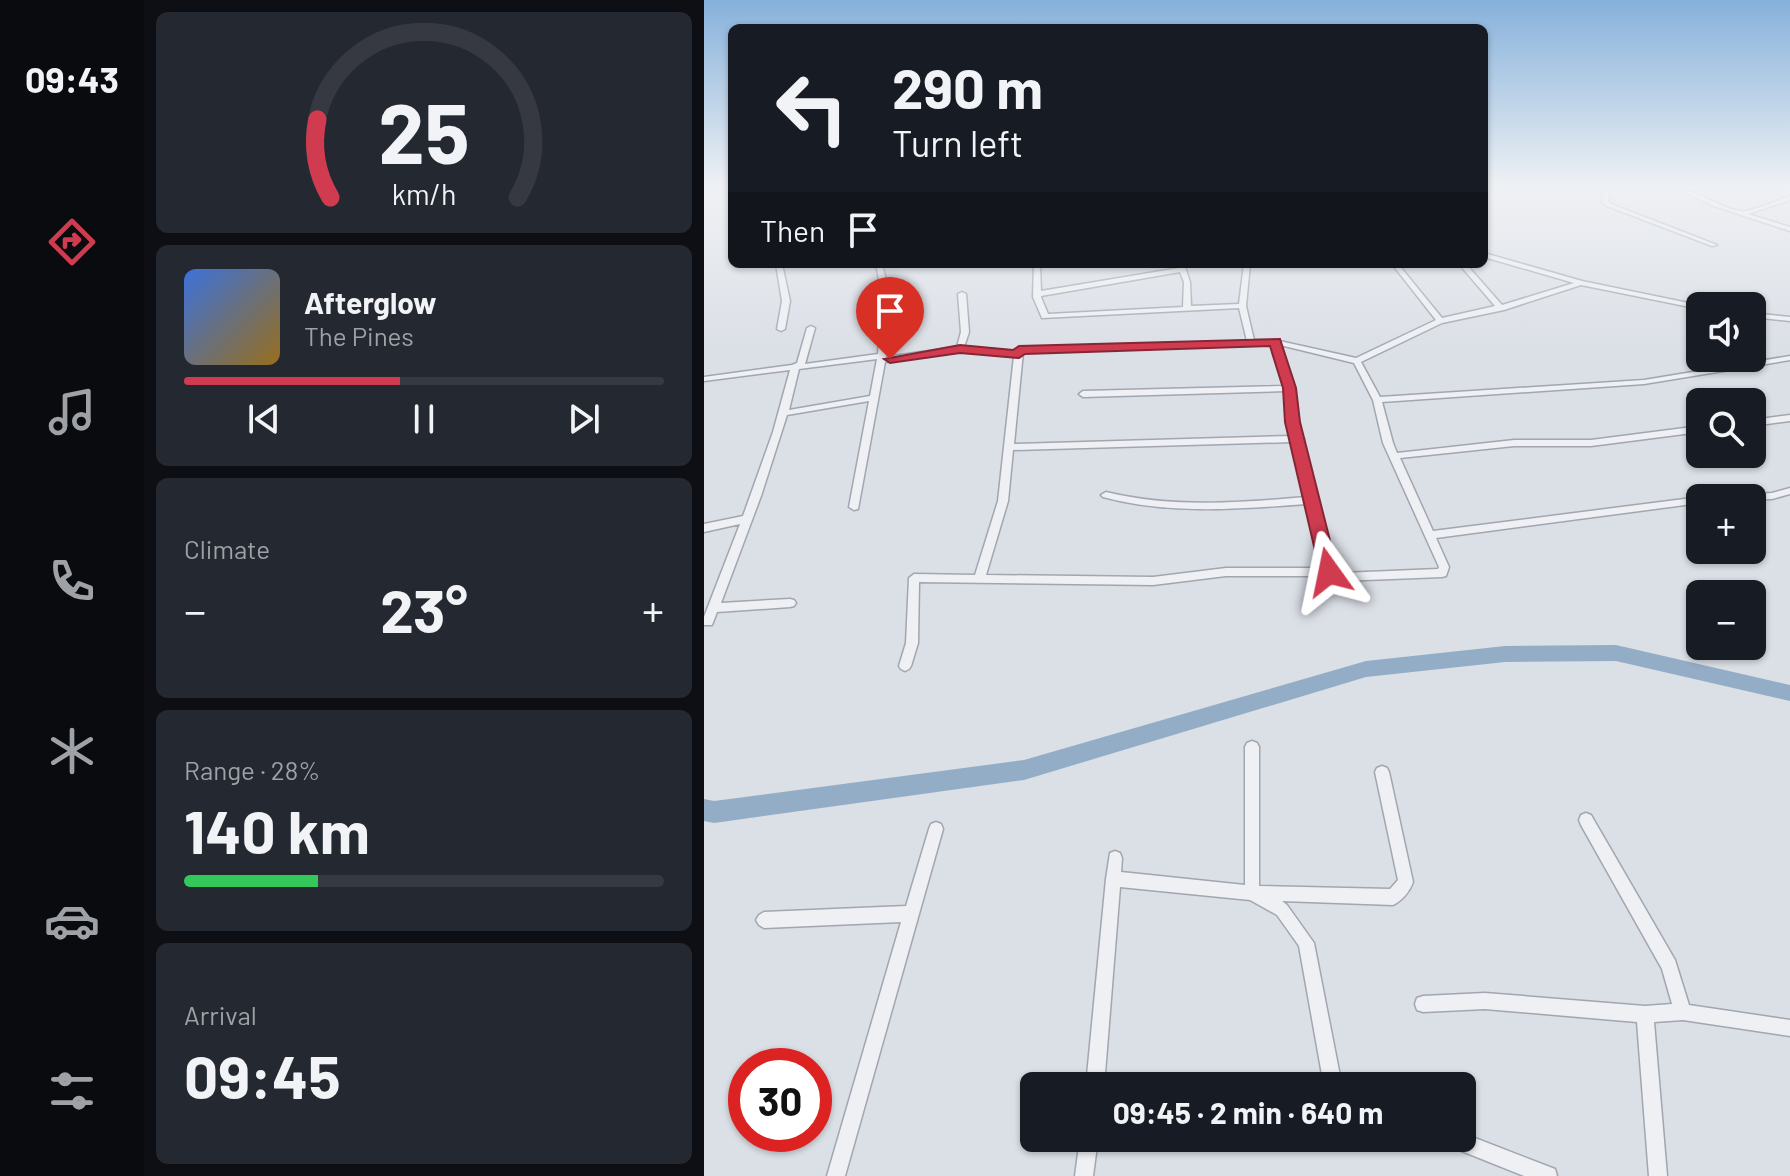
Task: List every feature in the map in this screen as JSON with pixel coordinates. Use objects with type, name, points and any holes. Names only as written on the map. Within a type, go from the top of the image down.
[{"type":"street","points":[[1708,243],[1714,245]]},
{"type":"street","points":[[1488,256],[1581,283],[1686,304]]},
{"type":"street","points":[[780,268],[786,301],[781,329]]},
{"type":"street","points":[[854,507],[881,358],[886,295],[880,268]]},
{"type":"street","points":[[1037,268],[1037,294],[1045,316],[1242,306]]},
{"type":"street","points":[[1037,294],[1172,268]]},
{"type":"street","points":[[1183,268],[1187,282],[1187,309]]},
{"type":"street","points":[[1247,268],[1242,306],[1251,343]]},
{"type":"street","points":[[1398,268],[1440,321]]},
{"type":"street","points":[[1466,268],[1501,308]]},
{"type":"street","points":[[979,580],[1003,501],[1019,350],[1275,342],[1357,361],[1440,321],[1501,308],[1581,283]]},
{"type":"street","points":[[960,349],[965,332],[962,294]]},
{"type":"street","points":[[1766,316],[1790,319]]},
{"type":"street","points":[[795,367],[801,364],[811,328]]},
{"type":"street","points":[[1275,342],[1289,388],[1292,422],[1299,439],[1329,572]]},
{"type":"street","points":[[705,381],[795,367],[960,349],[1019,354]]},
{"type":"street","points":[[1377,400],[1644,382],[1790,358]]},
{"type":"street","points":[[905,666],[912,643],[914,578],[1153,581],[1226,572],[1329,572],[1341,577],[1436,575],[1444,567],[1394,456],[1377,400],[1357,361]]},
{"type":"street","points":[[708,622],[785,413],[795,367]]},
{"type":"street","points":[[1083,394],[1289,388]]},
{"type":"street","points":[[785,413],[875,398]]},
{"type":"street","points":[[1766,421],[1790,418]]},
{"type":"street","points":[[1394,456],[1514,443],[1591,443],[1686,431]]},
{"type":"street","points":[[1009,447],[1299,439]]},
{"type":"street","points":[[1766,496],[1790,491]]},
{"type":"street","points":[[1106,495],[1123,500],[1220,506],[1314,500]]},
{"type":"street","points":[[1430,535],[1686,502]]},
{"type":"street","points":[[704,528],[747,519]]},
{"type":"street","points":[[714,608],[790,603]]},
{"type":"street","points":[[1252,747],[1252,893]]},
{"type":"street","points":[[1113,879],[1252,893],[1393,897],[1406,882],[1382,772]]},
{"type":"street","points":[[1586,820],[1669,966],[1683,1012]]},
{"type":"street","points":[[836,1176],[909,914],[936,829]]},
{"type":"street","points":[[1096,1072],[1115,858]]},
{"type":"street","points":[[1252,893],[1282,910],[1306,943],[1330,1072]]},
{"type":"street","points":[[764,920],[909,914]]},
{"type":"street","points":[[1423,1004],[1485,1001],[1645,1014],[1683,1012],[1790,1028]]},
{"type":"street","points":[[1645,1014],[1658,1176]]},
{"type":"street","points":[[1476,1148],[1548,1176]]},
{"type":"street","points":[[1084,1176],[1087,1152]]},
{"type":"waterway","points":[[704,810],[714,812],[1024,770],[1366,669],[1505,654],[1616,653],[1790,693]]},
{"type":"route","points":[[890,359],[960,349],[1019,354],[1019,350],[1275,342],[1289,388],[1292,422],[1299,439],[1329,572]]}]
